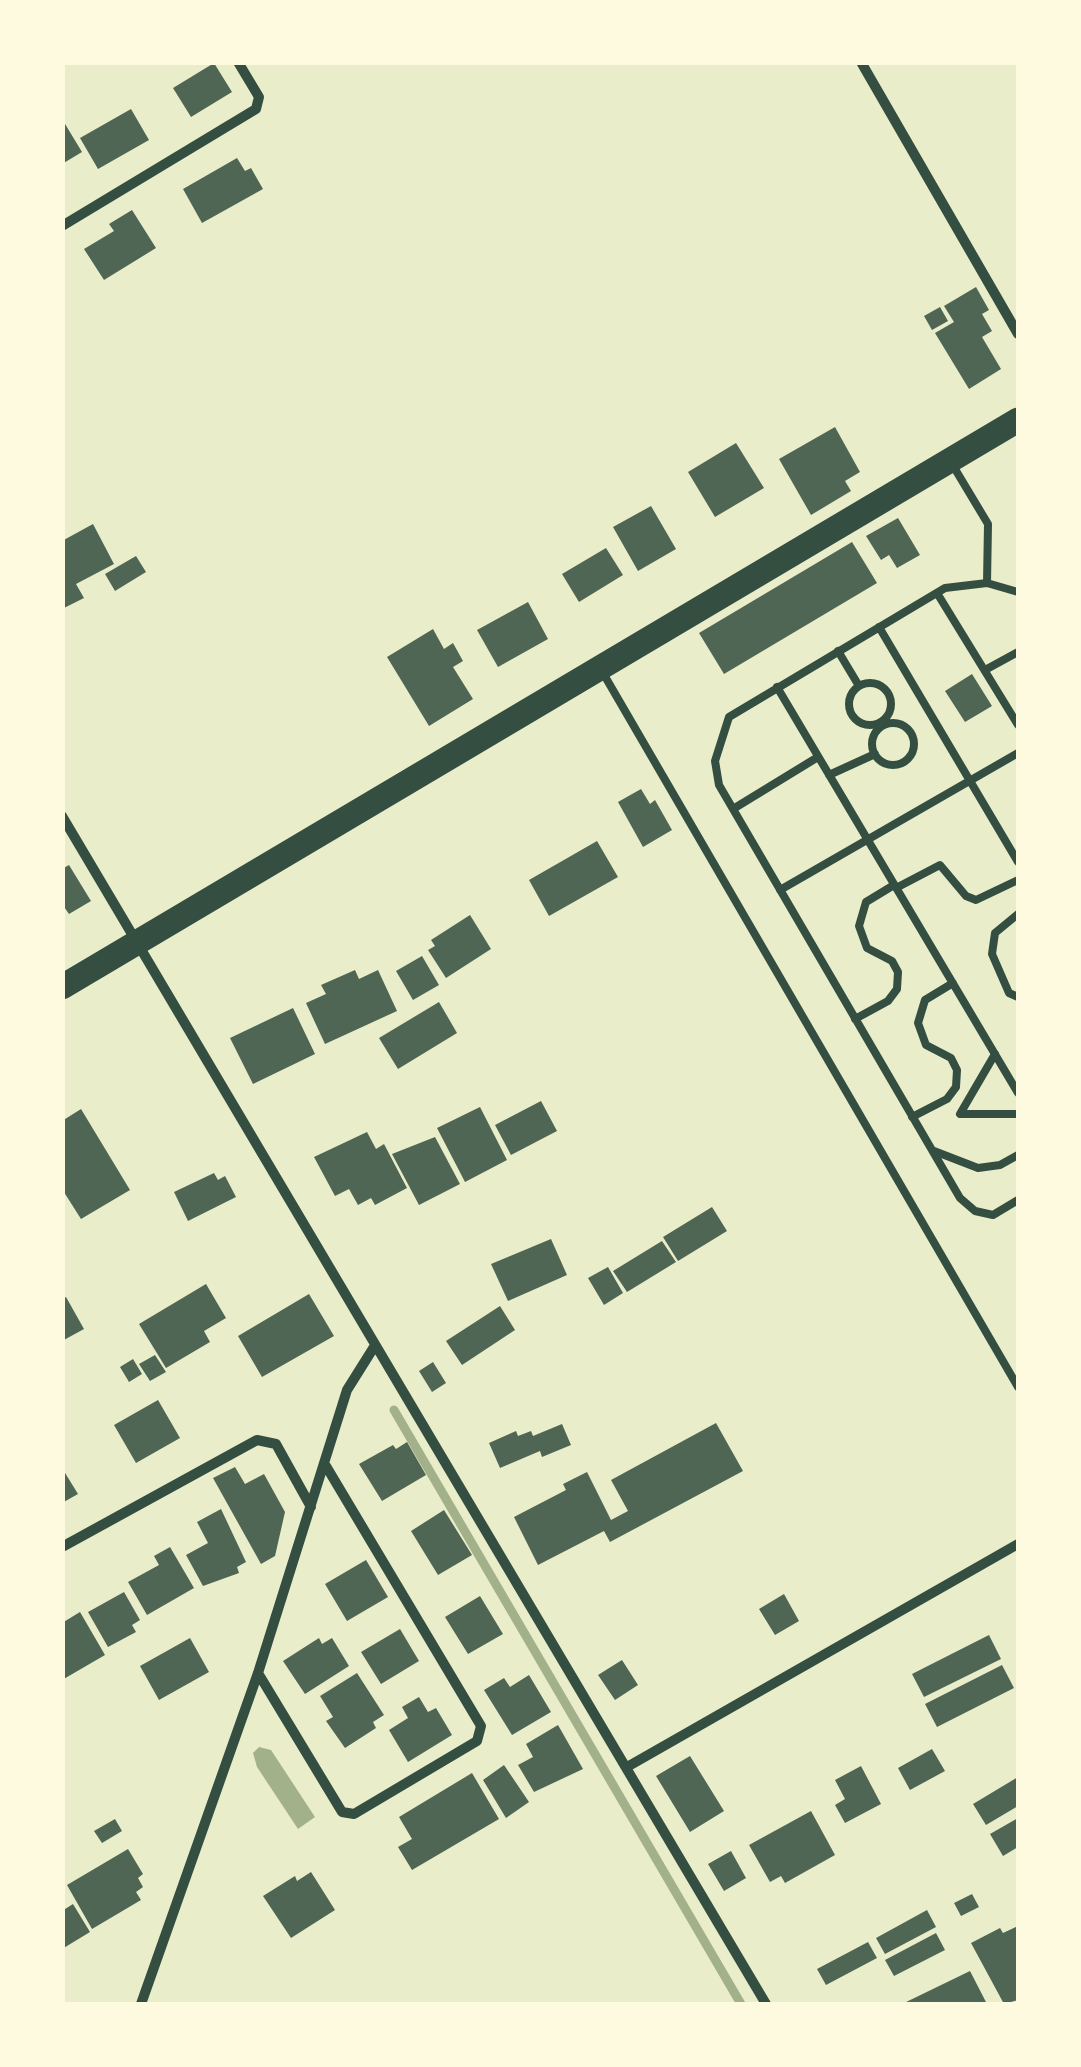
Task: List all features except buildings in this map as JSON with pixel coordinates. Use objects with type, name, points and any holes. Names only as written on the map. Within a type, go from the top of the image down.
[{"type":"main road","points":[[62,987],[1018,420]]},
{"type":"street","points":[[62,226],[256,110],[259,97],[238,62]]},
{"type":"street","points":[[861,62],[1018,334]]},
{"type":"street","points":[[62,816],[766,2004]]},
{"type":"street","points":[[141,2004],[258,1673],[347,1390],[374,1347]]},
{"type":"street","points":[[62,1547],[257,1440],[276,1444],[312,1508]]},
{"type":"street","points":[[258,1673],[342,1812],[354,1814],[477,1741],[481,1726],[326,1466]]},
{"type":"street","points":[[627,1767],[1018,1544]]},
{"type":"lane","points":[[950,460],[988,524],[986,583]]},
{"type":"lane","points":[[1018,592],[969,582],[938,593],[729,716],[715,761],[719,785],[960,1198],[975,1211],[993,1214],[1018,1200]]},
{"type":"lane","points":[[938,593],[1018,724]]},
{"type":"lane","points":[[879,627],[1018,862]]},
{"type":"lane","points":[[838,651],[860,686]]},
{"type":"lane","points":[[985,670],[1018,652]]},
{"type":"lane","points":[[600,668],[1018,1387]]},
{"type":"lane","points":[[860,686],[848,702],[851,715],[867,725],[882,724],[897,723],[910,730],[913,751],[904,763],[891,765],[874,754],[872,742],[882,724],[891,708],[889,694],[872,683],[860,686]]},
{"type":"lane","points":[[776,687],[1018,1093]]},
{"type":"lane","points":[[780,890],[1018,753]]},
{"type":"lane","points":[[829,775],[874,754]]},
{"type":"lane","points":[[733,809],[818,758]]},
{"type":"lane","points":[[1009,847],[1018,842]]},
{"type":"lane","points":[[856,1018],[888,1002],[897,989],[898,972],[892,961],[867,948],[859,926],[866,902],[940,866],[966,896],[976,900],[1018,880]]},
{"type":"lane","points":[[1018,914],[995,934],[992,954],[1009,994],[1018,997]]},
{"type":"lane","points":[[912,1117],[947,1100],[956,1087],[957,1070],[951,1058],[926,1045],[918,1024],[925,1000],[953,983]]},
{"type":"lane","points":[[995,1054],[960,1114],[1018,1114]]},
{"type":"lane","points":[[932,1150],[978,1168],[1000,1165],[1018,1155]]},
{"type":"shaded area","points":[[259,1747],[271,1750],[315,1817],[298,1829],[257,1767],[253,1753]]},
{"type":"waterway","points":[[394,1410],[741,2004]]}]
